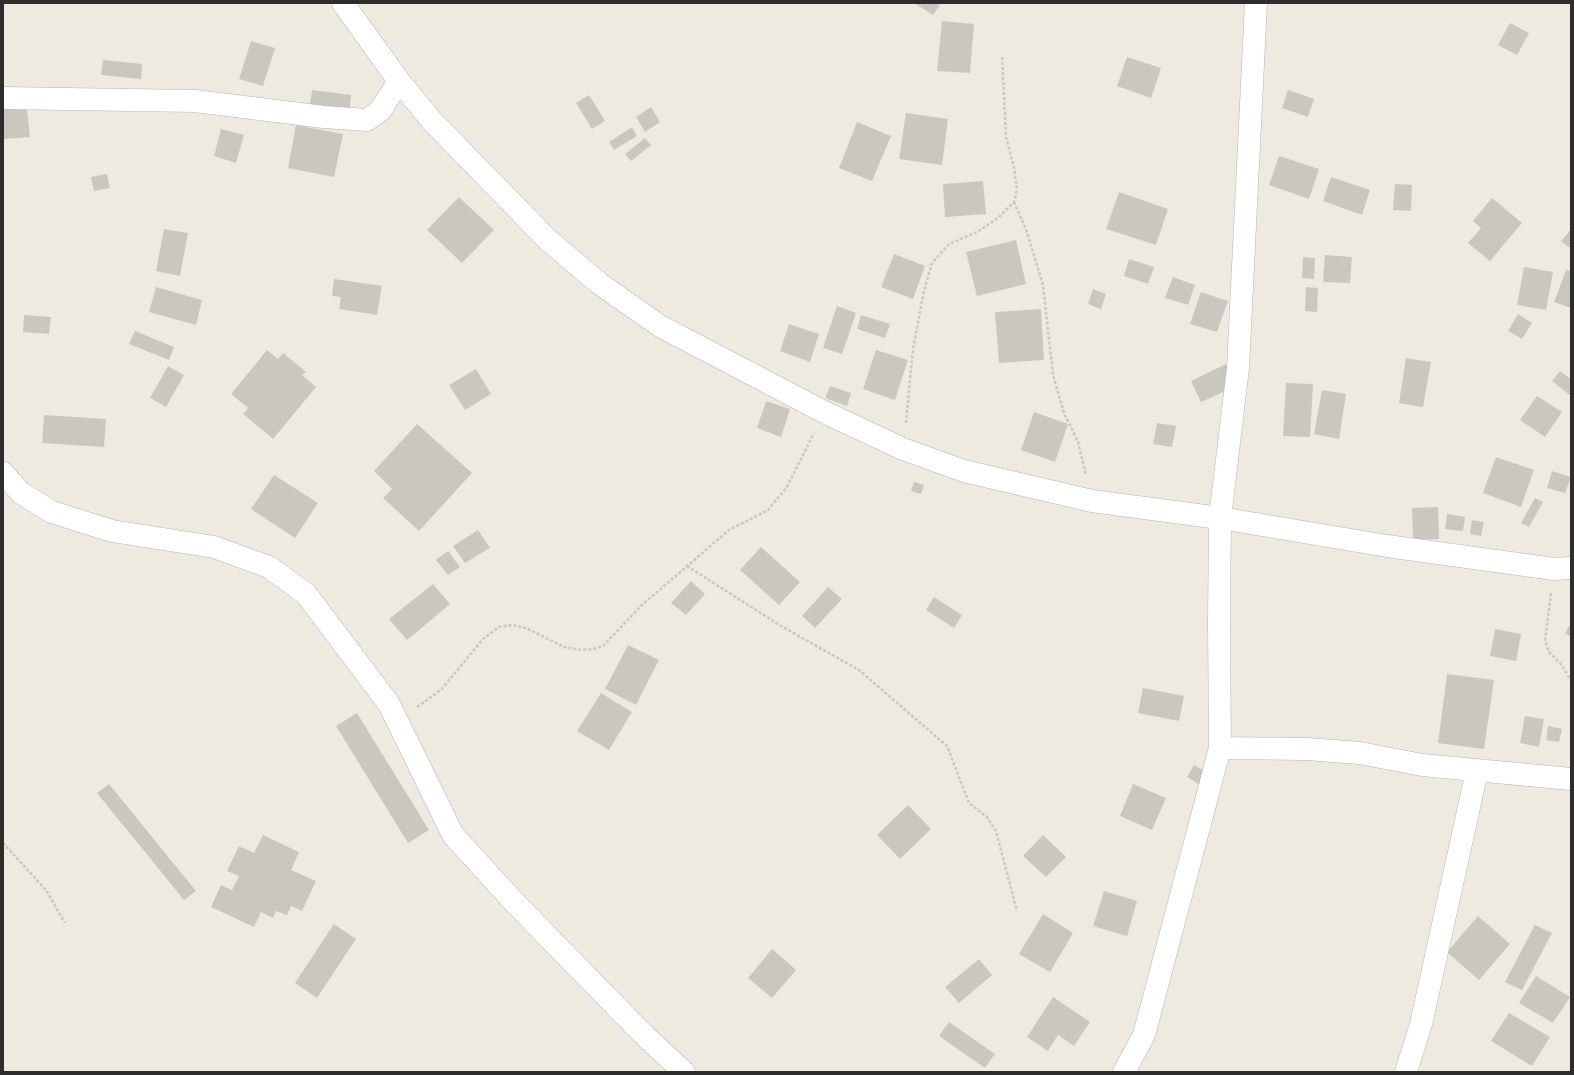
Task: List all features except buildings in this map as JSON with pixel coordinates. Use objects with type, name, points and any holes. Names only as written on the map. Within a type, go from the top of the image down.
[{"type":"street","points":[[343,3],[399,81],[432,121],[548,240],[600,284],[660,326],[824,412],[903,449],[964,470],[1092,501],[1220,518],[1388,546],[1563,569]]},
{"type":"street","points":[[1124,1072],[1144,1035],[1220,748],[1220,518],[1238,368],[1256,3]]},
{"type":"street","points":[[3,98],[195,101],[330,118],[368,120],[380,111],[399,81]]},
{"type":"street","points":[[3,473],[21,493],[52,512],[112,531],[214,547],[269,567],[306,594],[389,704],[399,720],[453,835],[514,902],[644,1035],[684,1072]]},
{"type":"street","points":[[1220,748],[1307,749],[1360,753],[1422,765],[1571,779]]},
{"type":"street","points":[[1406,1072],[1421,1024],[1477,771]]},
{"type":"path","points":[[1002,54],[1006,137],[1014,167],[1016,190],[1014,202],[1027,232],[1043,285],[1053,375],[1064,413],[1078,442],[1092,501]]},
{"type":"path","points":[[903,449],[913,349],[924,291],[932,263],[949,244],[977,232],[992,222],[1014,202]]},
{"type":"path","points":[[399,720],[441,690],[483,639],[499,627],[512,624],[526,628],[564,647],[593,650],[603,646],[642,605],[728,530],[768,510],[787,487],[824,412]]},
{"type":"path","points":[[687,566],[781,626],[859,670],[947,746],[969,803],[987,817],[996,831],[1017,912]]},
{"type":"path","points":[[1563,569],[1545,641],[1549,652],[1560,663],[1571,680]]},
{"type":"path","points":[[3,843],[46,890],[65,923]]}]
